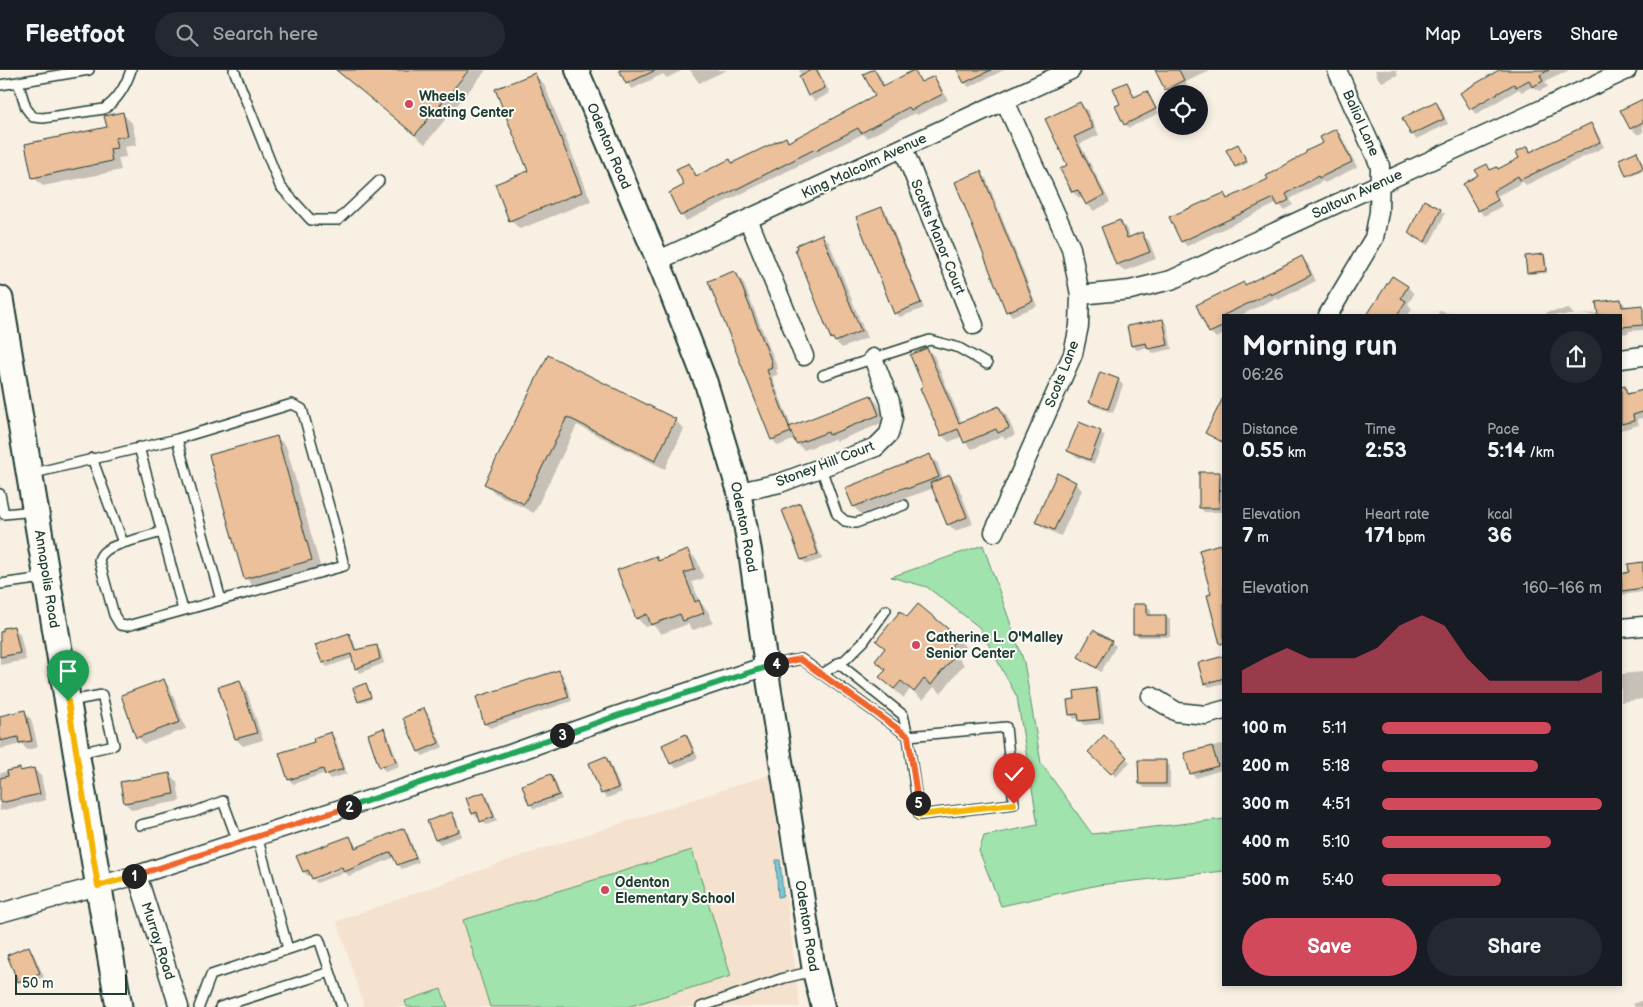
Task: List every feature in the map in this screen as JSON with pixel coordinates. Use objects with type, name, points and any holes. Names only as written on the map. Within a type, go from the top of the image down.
[{"type":"main road","name":"Annapolis Road","points":[[0,302],[6,374],[30,474],[119,1007]]},
{"type":"street","name":"Odenton Road","points":[[577,70],[706,383],[739,492],[750,551],[766,666],[814,971],[823,1007]]},
{"type":"street","name":"King Malcolm Avenue","points":[[657,261],[1071,70]]},
{"type":"street","name":"Baliol Lane","points":[[1329,314],[1374,238],[1379,212],[1380,166],[1337,70]]},
{"type":"street","name":"Saltoun Avenue","points":[[1080,295],[1130,290],[1171,280],[1627,70]]},
{"type":"street","name":"Scots Lane","points":[[994,532],[1073,354],[1079,326],[1080,295],[1071,248],[1005,101]]},
{"type":"street","name":"Scotts Manor Court","points":[[903,148],[974,325]]},
{"type":"street","points":[[748,219],[804,356]]},
{"type":"street","points":[[1622,359],[1643,356]]},
{"type":"street","name":"Stoney Hill Court","points":[[739,492],[780,483],[876,447],[889,434],[893,418],[890,401],[873,358]]},
{"type":"street","points":[[1622,628],[1643,626]]},
{"type":"street","points":[[0,913],[137,876],[514,753],[619,715],[766,666]]},
{"type":"street","points":[[1150,696],[1177,712],[1206,715],[1222,711]]},
{"type":"street","name":"Murray Road","points":[[137,876],[179,1007]]},
{"type":"lane","points":[[0,86],[89,70]]},
{"type":"lane","points":[[18,82],[26,108],[33,117],[43,118],[104,109],[112,103],[128,82],[131,70]]},
{"type":"lane","points":[[234,70],[280,186],[311,220],[338,220],[379,180]]},
{"type":"lane","points":[[823,375],[930,340],[960,348],[987,364]]},
{"type":"lane","points":[[30,474],[177,439],[292,404],[302,409],[333,519],[344,566],[127,626],[120,625],[114,616],[99,560],[100,554],[123,542],[162,532]]},
{"type":"lane","points":[[177,439],[221,600]]},
{"type":"lane","points":[[139,447],[183,610]]},
{"type":"lane","points":[[92,458],[123,542]]},
{"type":"lane","points":[[821,468],[837,514],[845,521],[856,523],[904,505]]},
{"type":"lane","points":[[0,494],[2,516],[36,511]]},
{"type":"lane","points":[[0,584],[47,578]]},
{"type":"lane","points":[[822,674],[838,664],[864,641],[886,610]]},
{"type":"lane","points":[[766,666],[800,659],[908,736],[1006,727],[1014,804],[919,815],[908,736],[903,714],[838,664]]},
{"type":"lane","points":[[68,701],[102,695],[114,745],[76,753]]},
{"type":"lane","points":[[140,825],[194,812],[222,801],[238,842]]},
{"type":"lane","points":[[257,836],[288,949]]},
{"type":"lane","points":[[199,1007],[211,975],[319,939],[342,1007]]},
{"type":"lane","points":[[702,1007],[784,978],[814,971]]},
{"type":"lane","points":[[220,1007],[330,972]]},
{"type":"shaded area","name":"Odenton Elementary School","points":[[771,774],[800,1007],[364,1007],[337,921],[512,859]]},
{"type":"green space","points":[[983,545],[1024,662],[1041,763],[1092,834],[1222,819],[1222,871],[1098,885],[1001,906],[979,851],[984,836],[1038,825],[1017,697],[979,627],[927,587],[891,577]]},
{"type":"green space","points":[[692,850],[731,976],[627,1007],[490,1007],[463,920]]},
{"type":"green space","points":[[441,989],[448,1007],[407,1007],[405,1001]]},
{"type":"water","points":[[776,860],[780,860],[783,896],[778,897]]},
{"type":"building","name":"Wheels Skating Center","points":[[336,70],[469,70],[415,135]]},
{"type":"building","points":[[619,70],[656,70],[626,84]]},
{"type":"building","points":[[811,70],[817,70],[825,88],[808,96],[799,76]]},
{"type":"building","points":[[875,70],[883,86],[914,70],[921,82],[934,76],[943,94],[911,110],[909,107],[861,133],[858,128],[680,216],[669,193],[684,185],[676,169],[689,163],[696,176],[730,159],[732,163],[786,137],[788,142],[875,96],[863,74]]},
{"type":"building","points":[[957,70],[991,70],[964,83]]},
{"type":"building","points":[[1155,70],[1179,70],[1184,80],[1174,85],[1162,85]]},
{"type":"building","points":[[1499,70],[1549,70],[1540,75],[1543,81],[1532,87],[1529,80],[1516,87],[1514,84],[1470,109],[1460,93]]},
{"type":"building","points":[[535,73],[582,192],[509,221],[495,184],[528,171],[495,89]]},
{"type":"building","points":[[1127,82],[1134,97],[1147,91],[1156,109],[1124,125],[1115,106],[1120,104],[1113,88]]},
{"type":"building","points":[[1643,99],[1643,122],[1630,129],[1620,110]]},
{"type":"building","points":[[1436,101],[1444,119],[1411,135],[1402,118]]},
{"type":"building","points":[[1080,102],[1093,128],[1074,137],[1104,195],[1086,205],[1078,190],[1072,192],[1060,169],[1067,165],[1045,119]]},
{"type":"building","points":[[123,112],[128,136],[115,138],[117,148],[110,149],[112,161],[32,178],[25,144],[107,127],[104,116]]},
{"type":"building","points":[[1591,123],[1600,142],[1520,180],[1518,176],[1493,191],[1498,200],[1478,211],[1463,184],[1478,175],[1475,170],[1487,164],[1490,170],[1497,167],[1498,169],[1519,158],[1516,152],[1528,146],[1530,152]]},
{"type":"building","points":[[1336,129],[1352,162],[1319,178],[1318,176],[1286,194],[1289,200],[1278,206],[1274,198],[1181,242],[1169,217],[1224,193],[1227,199],[1268,179],[1266,176],[1306,153],[1306,151],[1323,143],[1320,137]]},
{"type":"building","points":[[1238,144],[1247,161],[1235,167],[1226,150]]},
{"type":"building","points":[[1637,151],[1643,168],[1626,176],[1619,159]]},
{"type":"building","points":[[981,171],[1033,301],[1006,312],[955,182]]},
{"type":"building","points":[[1424,200],[1441,209],[1425,242],[1408,233]]},
{"type":"building","points":[[882,207],[921,303],[894,314],[856,217]]},
{"type":"building","points":[[1120,220],[1127,238],[1142,232],[1150,252],[1116,265],[1101,227]]},
{"type":"building","points":[[822,234],[861,331],[835,342],[833,338],[831,339],[795,249],[797,248],[796,245]]},
{"type":"building","points":[[1544,254],[1546,271],[1527,273],[1525,256]]},
{"type":"building","points":[[1302,256],[1311,275],[1271,295],[1270,293],[1226,314],[1222,314],[1222,327],[1209,333],[1196,305],[1244,282],[1245,285]]},
{"type":"building","points":[[734,271],[737,274],[772,363],[772,368],[767,370],[791,432],[771,440],[708,281]]},
{"type":"building","points":[[1392,276],[1408,286],[1401,298],[1406,301],[1398,314],[1368,314]]},
{"type":"building","points":[[1621,299],[1622,307],[1643,305],[1643,325],[1622,327],[1622,314],[1598,314],[1596,302]]},
{"type":"building","points":[[1163,319],[1168,345],[1148,349],[1146,343],[1131,346],[1127,326]]},
{"type":"building","points":[[927,348],[959,423],[999,406],[1009,428],[998,433],[996,429],[964,443],[958,429],[941,436],[920,388],[923,386],[910,355]]},
{"type":"building","points":[[548,355],[676,419],[655,461],[567,417],[524,504],[484,484]]},
{"type":"building","points":[[1100,372],[1119,379],[1108,409],[1089,402]]},
{"type":"building","points":[[1625,386],[1627,394],[1643,390],[1643,412],[1633,415],[1634,421],[1622,424],[1622,387]]},
{"type":"building","points":[[871,395],[879,415],[829,435],[828,432],[796,444],[789,427]]},
{"type":"building","points":[[1222,400],[1222,442],[1205,433]]},
{"type":"building","points":[[1079,422],[1101,431],[1090,460],[1067,451]]},
{"type":"building","points":[[277,436],[312,560],[244,579],[209,455]]},
{"type":"building","points":[[930,454],[939,477],[853,507],[845,488]]},
{"type":"building","points":[[1199,472],[1220,472],[1219,508],[1199,508]]},
{"type":"building","points":[[1057,473],[1076,482],[1054,530],[1035,522]]},
{"type":"building","points":[[950,475],[967,517],[947,525],[930,483]]},
{"type":"building","points":[[800,503],[818,554],[801,560],[782,510]]},
{"type":"building","points":[[1220,544],[1222,551],[1222,644],[1220,644],[1207,595],[1211,594],[1199,550]]},
{"type":"building","points":[[688,550],[695,569],[684,573],[695,602],[699,600],[704,613],[683,621],[680,614],[651,625],[647,614],[636,619],[617,570],[656,556],[658,561]]},
{"type":"building","points":[[1643,562],[1643,588],[1622,591],[1622,574],[1629,572],[1628,564]]},
{"type":"building","name":"Catherine L. O'Malley Senior Center","points":[[918,604],[958,637],[949,649],[956,654],[931,685],[924,679],[914,692],[901,681],[894,689],[879,677],[886,670],[875,661],[885,648],[876,641],[900,611],[907,617]]},
{"type":"building","points":[[1133,604],[1147,604],[1147,615],[1166,615],[1166,634],[1133,634]]},
{"type":"building","points":[[14,626],[20,653],[0,657],[0,632],[3,631],[3,628]]},
{"type":"building","points":[[1093,630],[1112,641],[1097,668],[1078,657]]},
{"type":"building","points":[[349,633],[355,650],[377,645],[380,659],[355,669],[351,654],[322,663],[315,645]]},
{"type":"building","points":[[1222,657],[1222,679],[1204,684],[1198,663]]},
{"type":"building","points":[[559,670],[569,697],[484,724],[476,697]]},
{"type":"building","points":[[164,679],[180,722],[136,738],[121,695]]},
{"type":"building","points":[[240,680],[257,733],[235,739],[218,687]]},
{"type":"building","points":[[366,683],[371,697],[358,702],[353,688]]},
{"type":"building","points":[[1096,688],[1100,719],[1079,721],[1078,714],[1069,715],[1067,700],[1075,699],[1074,691]]},
{"type":"building","points":[[424,708],[439,743],[418,752],[403,718]]},
{"type":"building","points":[[25,710],[32,741],[19,743],[18,737],[0,741],[0,716]]},
{"type":"building","points":[[384,728],[396,762],[379,767],[368,734]]},
{"type":"building","points":[[331,732],[343,769],[325,775],[323,769],[288,780],[279,753],[314,742],[313,738]]},
{"type":"building","points":[[686,734],[694,753],[670,764],[662,745]]},
{"type":"building","points":[[1104,735],[1127,757],[1111,774],[1088,752]]},
{"type":"building","points":[[1212,746],[1218,766],[1190,774],[1184,753]]},
{"type":"building","points":[[606,756],[618,788],[601,794],[589,763]]},
{"type":"building","points":[[1138,760],[1166,760],[1166,784],[1139,784]]},
{"type":"building","points":[[20,768],[20,771],[34,768],[40,794],[0,803],[0,778],[8,776],[7,771]]},
{"type":"building","points":[[170,773],[174,794],[124,803],[120,782]]},
{"type":"building","points":[[551,774],[559,795],[529,805],[522,785]]},
{"type":"building","points":[[484,792],[494,817],[480,822],[477,812],[472,814],[466,798]]},
{"type":"building","points":[[452,812],[459,831],[435,840],[427,821]]},
{"type":"building","points":[[404,828],[416,858],[397,865],[391,852],[344,872],[342,867],[312,879],[308,870],[303,872],[296,856],[350,836],[355,848]]},
{"type":"building","points":[[29,946],[40,973],[18,982],[7,955]]},
{"type":"place","name":"Wheels Skating Center","points":[[409,104]]},
{"type":"place","name":"Catherine L. O'Malley Senior Center","points":[[916,645]]},
{"type":"place","name":"Odenton Elementary School","points":[[605,890]]},
{"type":"route","points":[[68,701],[98,886],[137,876],[514,753],[619,715],[766,666],[800,659],[908,736],[919,815],[1014,804]]}]
